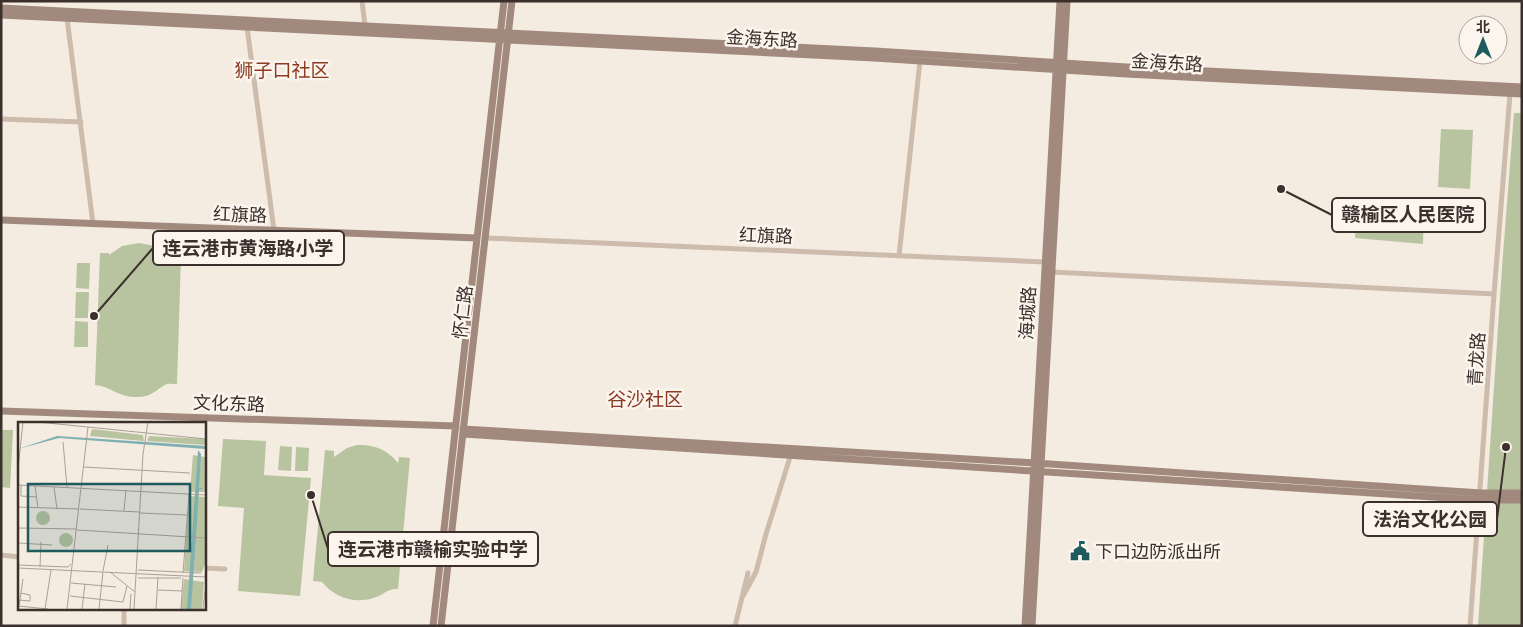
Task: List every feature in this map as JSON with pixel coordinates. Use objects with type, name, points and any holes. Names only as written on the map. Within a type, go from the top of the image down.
[{"type":"main road","name":"怀仁路","points":[[504,1],[504,36]]},
{"type":"main road","name":"怀仁路","points":[[441,626],[481,238],[504,36],[512,1]]},
{"type":"main road","name":"海城路","points":[[1025,626],[1052,272],[1060,67],[1060,1]]},
{"type":"main road","name":"海城路","points":[[1032,626],[1045,262],[1067,1]]},
{"type":"main road","name":"金海东路","points":[[1,8],[364,26],[920,61],[1522,87]]},
{"type":"main road","name":"金海东路","points":[[1,15],[247,27],[875,51],[1060,67],[1522,94]]},
{"type":"main road","name":"红旗路","points":[[1,220],[481,238]]},
{"type":"main road","name":"文化东路","points":[[1,411],[461,429]]},
{"type":"main road","name":"怀仁路","points":[[433,626],[461,429]]},
{"type":"main road","points":[[461,429],[791,454],[1038,467]]},
{"type":"main road","points":[[461,429],[1522,500]]},
{"type":"main road","points":[[1480,496],[1522,493]]},
{"type":"street","points":[[362,1],[364,26]]},
{"type":"street","points":[[67,18],[93,224]]},
{"type":"street","points":[[247,27],[274,230]]},
{"type":"street","points":[[899,256],[920,61]]},
{"type":"street","name":"青龙路","points":[[1470,626],[1510,94]]},
{"type":"street","points":[[1,119],[81,122]]},
{"type":"street","name":"红旗路","points":[[481,238],[1045,262]]},
{"type":"street","points":[[1052,272],[1494,294]]},
{"type":"street","points":[[743,596],[756,572],[791,454]]},
{"type":"street","points":[[1,555],[18,556]]},
{"type":"street","points":[[205,568],[225,569]]},
{"type":"street","points":[[736,626],[748,573]]},
{"type":"street","points":[[124,610],[124,626]]},
{"type":"green space","points":[[1514,113],[1522,113],[1522,626],[1478,626],[1502,268]]},
{"type":"green space","points":[[1441,129],[1473,130],[1470,189],[1438,187]]},
{"type":"green space","points":[[1358,203],[1424,206],[1423,244],[1355,238],[1356,206]]},
{"type":"green space","points":[[139,243],[155,246],[171,258],[172,255],[181,256],[177,384],[166,384],[146,396],[130,397],[95,385],[100,253],[109,253],[109,255],[122,246]]},
{"type":"green space","points":[[77,263],[90,263],[89,289],[76,288]]},
{"type":"green space","points":[[76,292],[89,292],[88,318],[75,318]]},
{"type":"green space","points":[[75,321],[88,322],[88,347],[74,347]]},
{"type":"green space","points":[[1,430],[13,430],[10,488],[1,487]]},
{"type":"green space","points":[[223,439],[266,441],[264,475],[311,478],[300,596],[238,591],[244,508],[218,506]]},
{"type":"green space","points":[[357,445],[380,449],[398,463],[399,457],[410,458],[398,589],[392,589],[376,597],[361,600],[340,596],[327,588],[322,582],[313,581],[325,450],[334,451],[334,457],[347,448]]},
{"type":"green space","points":[[280,446],[292,447],[291,471],[278,470]]},
{"type":"green space","points":[[296,447],[309,448],[308,471],[295,471]]},
{"type":"place","name":"赣榆区人民医院","points":[[1281,189]]},
{"type":"place","name":"连云港市黄海路小学","points":[[94,316]]},
{"type":"place","name":"法治文化公园","points":[[1506,447]]},
{"type":"place","name":"连云港市赣榆实验中学","points":[[311,495]]},
{"type":"place","name":"下口边防派出所","points":[[1080,551]]},
{"type":"district","name":"狮子口社区","points":[[282,69]]},
{"type":"district","name":"谷沙社区","points":[[645,398]]}]
